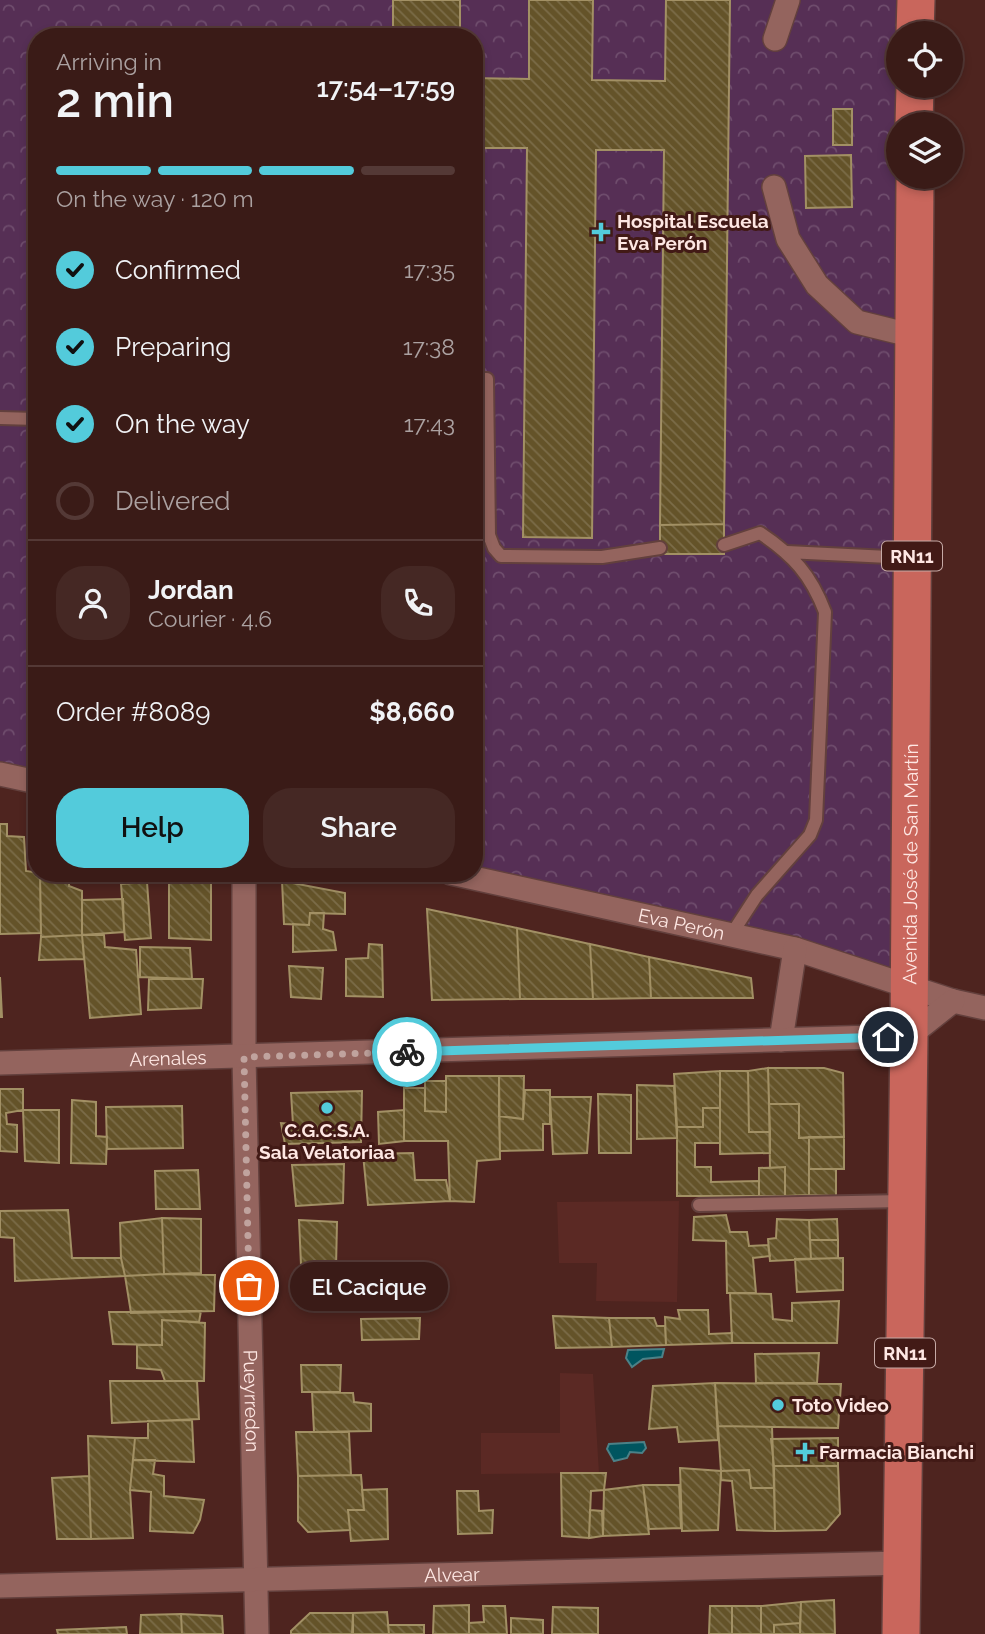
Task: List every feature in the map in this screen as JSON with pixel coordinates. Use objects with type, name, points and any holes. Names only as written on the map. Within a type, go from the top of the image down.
[{"type":"main road","points":[[915,21],[916,0]]},
{"type":"main road","name":"Avenida José de San Martín","points":[[901,1634],[909,1036],[915,189]]},
{"type":"street","points":[[775,39],[788,0]]},
{"type":"street","points":[[774,187],[788,239],[817,285],[857,322],[914,336]]},
{"type":"street","points":[[0,774],[28,780]]},
{"type":"street","name":"Eva Perón","points":[[483,880],[795,949],[985,1008]]},
{"type":"street","name":"Pueyrredon","points":[[244,882],[244,1057],[257,1634]]},
{"type":"street","points":[[781,1040],[795,949]]},
{"type":"street","points":[[909,1036],[953,1000]]},
{"type":"street","name":"Arenales","points":[[0,1063],[909,1036]]},
{"type":"street","name":"Alvear","points":[[0,1586],[902,1563]]},
{"type":"lane","points":[[483,379],[487,379],[489,535],[494,548],[501,556],[602,557],[660,548]]},
{"type":"lane","points":[[0,418],[28,419]]},
{"type":"lane","points":[[724,545],[760,533],[787,552],[815,586],[825,612],[816,820],[810,835],[757,895],[731,935]]},
{"type":"lane","points":[[483,536],[489,535]]},
{"type":"lane","points":[[787,552],[912,558]]},
{"type":"lane","points":[[699,1205],[907,1201]]},
{"type":"shaded area","points":[[679,1201],[677,1302],[596,1301],[597,1263],[559,1263],[557,1202]]},
{"type":"shaded area","points":[[560,1373],[593,1374],[599,1473],[481,1474],[481,1433],[560,1433]]},
{"type":"green space","points":[[0,0],[916,0],[905,21],[886,21],[886,98],[898,98],[898,112],[886,112],[886,189],[898,189],[909,986],[483,875],[483,28],[28,28],[28,780],[0,774]]},
{"type":"water","points":[[664,1349],[662,1357],[643,1359],[632,1367],[626,1358],[628,1350]]},
{"type":"water","points":[[644,1442],[646,1448],[642,1453],[630,1452],[627,1458],[614,1461],[607,1449],[609,1444]]},
{"type":"building","points":[[393,0],[460,0],[460,28],[393,28]]},
{"type":"building","points":[[529,0],[593,0],[592,80],[665,81],[666,0],[730,0],[724,524],[660,525],[664,150],[596,150],[592,538],[523,537],[527,148],[483,148],[483,78],[529,79]]},
{"type":"building","points":[[833,109],[852,109],[852,145],[833,145]]},
{"type":"building","points":[[851,155],[852,207],[806,208],[805,156]]},
{"type":"building","points":[[724,524],[724,554],[660,554],[660,525]]},
{"type":"building","points":[[0,824],[7,824],[7,836],[24,837],[28,882],[40,882],[41,933],[0,934]]},
{"type":"building","points":[[40,882],[69,882],[69,886],[82,891],[82,935],[41,937]]},
{"type":"building","points":[[147,882],[151,938],[125,940],[121,884]]},
{"type":"building","points":[[169,882],[211,882],[211,940],[169,938]]},
{"type":"building","points":[[282,882],[345,893],[345,914],[310,913],[309,925],[284,924]]},
{"type":"building","points":[[123,899],[124,932],[82,935],[82,900]]},
{"type":"building","points":[[427,909],[517,928],[520,999],[432,1000]]},
{"type":"building","points":[[310,913],[324,913],[323,929],[333,932],[336,950],[293,952],[293,924],[309,925]]},
{"type":"building","points":[[517,928],[590,944],[593,999],[520,999]]},
{"type":"building","points":[[82,935],[104,935],[105,947],[136,950],[141,1014],[90,1018]]},
{"type":"building","points":[[82,935],[84,959],[39,960],[41,937]]},
{"type":"building","points":[[369,944],[382,945],[383,997],[346,996],[346,959],[368,958]]},
{"type":"building","points":[[590,944],[649,957],[651,998],[593,999]]},
{"type":"building","points":[[140,947],[190,948],[192,979],[140,977]]},
{"type":"building","points":[[649,957],[751,978],[753,998],[651,998]]},
{"type":"building","points":[[289,966],[323,968],[321,999],[291,997]]},
{"type":"building","points":[[0,977],[2,1017],[0,1017]]},
{"type":"building","points":[[149,979],[203,979],[201,1008],[148,1010]]},
{"type":"building","points":[[768,1068],[824,1068],[843,1073],[844,1137],[799,1138],[799,1104],[769,1104]]},
{"type":"building","points":[[768,1068],[770,1132],[749,1132],[748,1071]]},
{"type":"building","points":[[720,1071],[720,1108],[703,1108],[703,1127],[677,1127],[674,1074]]},
{"type":"building","points":[[720,1071],[748,1071],[749,1132],[770,1132],[770,1153],[720,1154]]},
{"type":"building","points":[[446,1076],[499,1076],[500,1159],[477,1161],[474,1202],[450,1201],[448,1141],[404,1141],[404,1088],[425,1088],[425,1111],[446,1112]]},
{"type":"building","points":[[499,1076],[524,1076],[523,1119],[499,1116]]},
{"type":"building","points":[[425,1081],[446,1081],[446,1112],[425,1111]]},
{"type":"building","points":[[637,1085],[674,1086],[677,1138],[637,1139]]},
{"type":"building","points":[[0,1089],[23,1089],[23,1110],[6,1113],[7,1124],[17,1125],[17,1152],[0,1151]]},
{"type":"building","points":[[525,1090],[550,1090],[550,1124],[543,1124],[543,1150],[500,1151],[499,1116],[523,1119]]},
{"type":"building","name":"C.G.C.S.A. Sala Velatoriaa","points":[[362,1091],[361,1142],[285,1144],[281,1123],[293,1124],[291,1093]]},
{"type":"building","points":[[598,1094],[631,1095],[631,1153],[599,1153]]},
{"type":"building","points":[[550,1097],[591,1097],[587,1153],[553,1154]]},
{"type":"building","points":[[72,1100],[96,1102],[96,1136],[107,1137],[106,1164],[71,1163]]},
{"type":"building","points":[[769,1104],[799,1104],[799,1138],[809,1137],[809,1195],[785,1196],[785,1167],[770,1168]]},
{"type":"building","points":[[182,1106],[183,1148],[107,1149],[106,1107]]},
{"type":"building","points":[[703,1108],[720,1108],[720,1143],[695,1143],[695,1167],[711,1167],[711,1182],[759,1181],[759,1196],[677,1196],[677,1127],[703,1127]]},
{"type":"building","points":[[23,1110],[59,1110],[59,1163],[25,1161]]},
{"type":"building","points":[[404,1110],[404,1141],[379,1144],[378,1112]]},
{"type":"building","points":[[809,1137],[844,1137],[844,1169],[809,1169]]},
{"type":"building","points":[[413,1153],[415,1180],[446,1180],[450,1201],[368,1205],[363,1154]]},
{"type":"building","points":[[344,1164],[343,1203],[296,1206],[292,1165]]},
{"type":"building","points":[[785,1167],[785,1196],[759,1196],[759,1168]]},
{"type":"building","points":[[809,1169],[836,1169],[836,1196],[809,1195]]},
{"type":"building","points":[[198,1170],[200,1209],[156,1209],[155,1171]]},
{"type":"building","points":[[68,1210],[72,1258],[121,1258],[125,1276],[15,1281],[14,1238],[0,1237],[0,1211]]},
{"type":"building","points":[[726,1215],[730,1232],[747,1232],[749,1246],[768,1245],[770,1256],[753,1258],[756,1293],[727,1293],[726,1241],[693,1240],[694,1217]]},
{"type":"building","points":[[162,1218],[201,1219],[201,1273],[164,1274]]},
{"type":"building","points":[[162,1218],[164,1274],[125,1276],[121,1258],[120,1223]]},
{"type":"building","points":[[777,1219],[809,1220],[811,1259],[770,1261],[768,1239],[776,1238]]},
{"type":"building","points":[[837,1219],[838,1240],[810,1240],[809,1220]]},
{"type":"building","points":[[299,1220],[337,1222],[336,1268],[301,1265]]},
{"type":"building","points":[[810,1240],[838,1240],[838,1258],[811,1259]]},
{"type":"building","points":[[843,1258],[843,1290],[797,1292],[795,1259]]},
{"type":"building","points":[[215,1275],[214,1311],[131,1313],[125,1276]]},
{"type":"building","points":[[730,1293],[771,1294],[773,1319],[792,1321],[792,1303],[839,1301],[837,1343],[732,1343]]},
{"type":"building","points":[[678,1310],[708,1310],[709,1334],[732,1333],[732,1343],[666,1345],[665,1317],[680,1319]]},
{"type":"building","points":[[201,1311],[199,1322],[162,1320],[162,1345],[113,1344],[109,1312]]},
{"type":"building","points":[[553,1316],[609,1318],[612,1347],[556,1348]]},
{"type":"building","points":[[420,1318],[419,1339],[362,1340],[361,1319]]},
{"type":"building","points":[[609,1318],[654,1318],[657,1326],[665,1326],[666,1345],[612,1347]]},
{"type":"building","points":[[162,1320],[205,1323],[204,1381],[165,1381],[161,1370],[137,1368],[137,1345],[162,1345]]},
{"type":"building","points":[[819,1353],[817,1383],[756,1383],[755,1354]]},
{"type":"building","points":[[301,1365],[341,1365],[340,1392],[302,1392]]},
{"type":"building","points":[[110,1381],[197,1381],[199,1419],[112,1423]]},
{"type":"building","name":"Toto Video","points":[[715,1383],[841,1384],[838,1428],[718,1426]]},
{"type":"building","points":[[715,1383],[718,1440],[679,1442],[677,1427],[649,1429],[653,1386]]},
{"type":"building","points":[[312,1392],[353,1393],[354,1402],[371,1404],[371,1431],[314,1432]]},
{"type":"building","points":[[192,1420],[194,1462],[133,1460],[135,1438],[148,1438],[148,1421]]},
{"type":"building","points":[[718,1426],[772,1427],[774,1488],[751,1488],[749,1470],[721,1471]]},
{"type":"building","points":[[296,1432],[349,1432],[351,1475],[298,1476]]},
{"type":"building","points":[[88,1436],[135,1438],[130,1490],[133,1538],[91,1539]]},
{"type":"building","name":"Farmacia Bianchi","points":[[838,1438],[838,1466],[774,1466],[771,1439]]},
{"type":"building","points":[[133,1460],[155,1460],[153,1474],[164,1476],[164,1496],[204,1500],[200,1520],[193,1533],[150,1531],[151,1492],[130,1490]]},
{"type":"building","points":[[774,1466],[838,1466],[840,1514],[826,1530],[775,1531]]},
{"type":"building","points":[[680,1468],[721,1471],[718,1530],[682,1531]]},
{"type":"building","points":[[749,1470],[751,1488],[774,1488],[775,1531],[737,1530],[732,1481],[721,1480],[721,1471]]},
{"type":"building","points":[[561,1473],[606,1473],[604,1490],[591,1491],[589,1538],[562,1536]]},
{"type":"building","points":[[361,1475],[364,1510],[348,1510],[350,1530],[308,1532],[298,1521],[298,1476]]},
{"type":"building","points":[[89,1476],[91,1539],[57,1539],[52,1478]]},
{"type":"building","points":[[643,1485],[649,1534],[603,1536],[604,1490]]},
{"type":"building","points":[[643,1485],[679,1485],[681,1528],[649,1529]]},
{"type":"building","points":[[387,1489],[388,1539],[351,1541],[348,1510],[364,1510],[362,1490]]},
{"type":"building","points":[[457,1491],[478,1491],[479,1511],[493,1510],[492,1533],[458,1534]]},
{"type":"building","points":[[590,1510],[602,1511],[603,1536],[589,1538]]},
{"type":"building","points":[[834,1600],[835,1634],[800,1634],[801,1602]]},
{"type":"building","points":[[801,1602],[800,1623],[774,1625],[774,1634],[761,1634],[761,1606]]},
{"type":"building","points":[[469,1605],[469,1634],[433,1634],[434,1606]]},
{"type":"building","points":[[483,1606],[505,1606],[507,1634],[469,1634],[469,1623],[484,1622]]},
{"type":"building","points":[[710,1606],[732,1606],[732,1634],[709,1634]]},
{"type":"building","points":[[732,1606],[761,1606],[761,1634],[732,1634]]},
{"type":"building","points":[[553,1607],[598,1608],[598,1634],[552,1634]]},
{"type":"building","points":[[387,1612],[389,1634],[353,1634],[353,1613]]},
{"type":"building","points":[[310,1613],[353,1613],[352,1634],[291,1634]]},
{"type":"building","points":[[181,1614],[222,1616],[223,1634],[182,1634]]},
{"type":"building","points":[[181,1614],[182,1634],[140,1634],[141,1615]]},
{"type":"building","points":[[511,1618],[543,1620],[543,1634],[511,1634]]},
{"type":"building","points":[[800,1623],[800,1634],[774,1634],[774,1625]]},
{"type":"building","points":[[388,1625],[424,1625],[424,1634],[389,1634]]},
{"type":"building","points":[[126,1627],[127,1634],[58,1634],[57,1630]]},
{"type":"way so far","points":[[249,1286],[244,1057],[407,1052]]},
{"type":"place","name":"Hospital Escuela Eva Perón","points":[[601,232]]},
{"type":"place","name":"C.G.C.S.A. Sala Velatoriaa","points":[[327,1108]]},
{"type":"place","name":"El Cacique","points":[[249,1286]]},
{"type":"place","name":"Toto Video","points":[[778,1405]]},
{"type":"place","name":"Farmacia Bianchi","points":[[805,1452]]},
{"type":"route","points":[[407,1052],[888,1037]]}]
